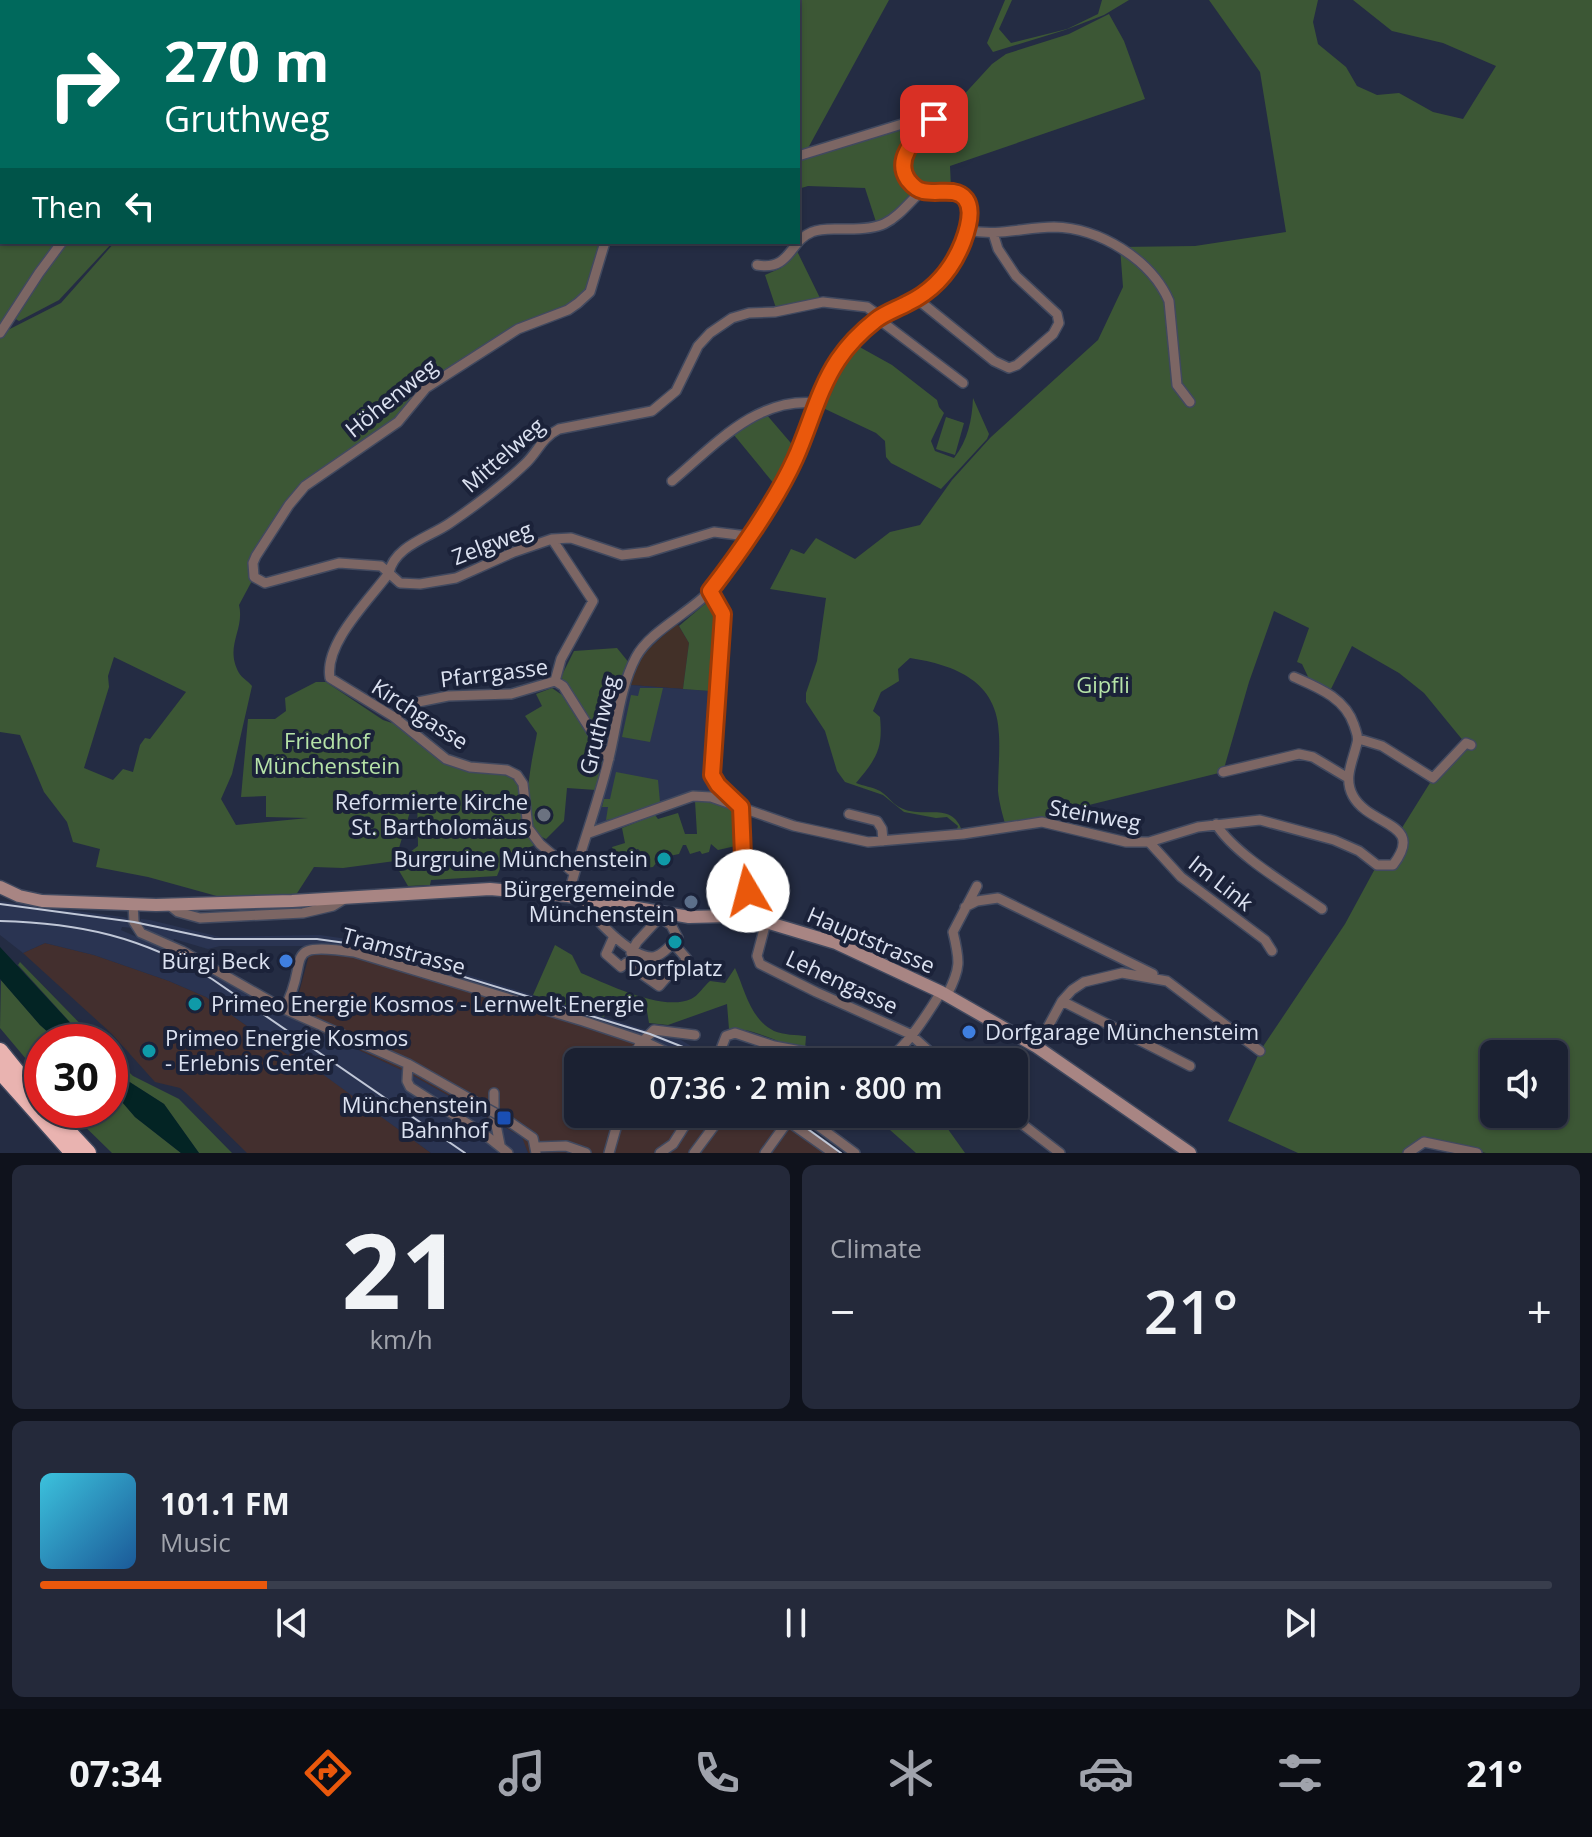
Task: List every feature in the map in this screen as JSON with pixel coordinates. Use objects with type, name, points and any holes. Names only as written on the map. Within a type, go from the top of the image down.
[{"type":"highway","points":[[0,1051],[24,1081]]},
{"type":"highway","points":[[0,1071],[73,1153]]},
{"type":"highway","points":[[65,1128],[88,1153]]},
{"type":"main road","name":"Hauptstrasse","points":[[0,887],[19,896],[42,901],[133,904],[292,901],[490,889],[568,896],[662,914],[766,922],[836,943],[944,994],[1037,1047],[1190,1153]]},
{"type":"street","points":[[800,155],[925,117],[934,119],[908,149],[905,157],[906,176],[921,191],[951,192],[963,196],[970,208],[968,230],[993,233],[1070,228],[1120,247],[1164,290],[1174,330],[1177,385],[1190,402]]},
{"type":"street","points":[[800,242],[814,231],[871,229],[890,223],[921,191]]},
{"type":"street","name":"Gruthweg","points":[[568,896],[589,833],[621,701],[637,656],[710,591],[781,487],[816,403],[838,360],[854,340],[879,318],[917,299],[945,275],[954,264],[968,230]]},
{"type":"street","points":[[917,299],[1002,366],[1009,368],[1017,365],[1053,334],[1059,323],[1057,314],[1016,276],[998,249],[993,233]]},
{"type":"street","points":[[0,333],[61,244]]},
{"type":"street","name":"Höhenweg","points":[[254,577],[256,556],[305,486],[398,422],[426,388],[469,359],[518,329],[568,310],[578,303],[590,292],[604,244]]},
{"type":"street","points":[[757,265],[773,265],[798,244]]},
{"type":"street","name":"Mittelweg","points":[[330,678],[329,671],[339,639],[389,573],[391,564],[400,552],[450,523],[524,465],[546,435],[559,429],[650,412],[664,403],[676,391],[698,346],[710,333],[732,318],[823,302],[867,307],[963,383]]},
{"type":"street","points":[[672,481],[753,415],[779,404],[799,401],[816,403]]},
{"type":"street","name":"Zelgweg","points":[[254,577],[265,583],[277,582],[339,563],[381,566],[400,583],[409,585],[456,578],[552,539],[571,538],[622,555],[648,552],[714,532],[747,536]]},
{"type":"street","points":[[552,539],[593,601],[561,659],[555,681]]},
{"type":"street","points":[[710,591],[723,614],[712,775],[741,807],[748,891],[741,912],[743,918]]},
{"type":"street","points":[[1223,772],[1299,754],[1313,757],[1348,778],[1359,739],[1349,711],[1329,693],[1294,677]]},
{"type":"street","name":"Kirchgasse","points":[[330,678],[394,717],[446,759],[470,767],[507,770],[517,775],[523,784],[528,828],[540,844],[574,873]]},
{"type":"street","name":"Pfarrgasse","points":[[394,717],[418,702],[448,696],[511,694],[555,681],[563,686],[609,759]]},
{"type":"street","points":[[1359,739],[1382,746],[1433,778],[1466,743],[1471,745]]},
{"type":"street","name":"Steinweg","points":[[589,833],[693,796],[711,797],[810,829],[861,841],[963,834],[1042,822],[1126,842],[1149,842],[1198,827],[1260,820],[1334,840],[1359,851],[1377,865],[1393,865],[1403,853],[1405,839],[1400,831],[1369,814],[1354,797],[1348,778]]},
{"type":"street","points":[[849,814],[877,821],[882,829],[883,841]]},
{"type":"street","points":[[1216,824],[1223,836],[1240,850],[1322,909]]},
{"type":"street","name":"Im Link","points":[[1149,842],[1181,877],[1265,940],[1272,951]]},
{"type":"street","points":[[899,1048],[917,1030],[958,973],[960,960],[953,932],[977,886]]},
{"type":"street","points":[[965,907],[977,901],[998,898],[1167,981],[1260,1051]]},
{"type":"street","points":[[584,899],[587,907],[614,936],[633,950],[655,956],[678,938],[662,914],[637,942],[633,950],[626,963],[621,967],[606,954],[614,936]]},
{"type":"street","points":[[133,904],[134,922],[139,931],[182,951],[284,1009],[408,1064],[518,1126],[533,1138],[536,1150],[566,1146],[586,1153]]},
{"type":"street","name":"Lehengasse","points":[[766,922],[757,956],[760,964],[910,1034],[926,1048]]},
{"type":"street","points":[[626,963],[659,986],[687,959],[673,943]]},
{"type":"street","name":"Tramstrasse","points":[[284,1009],[302,954],[310,948],[328,948],[354,952],[658,1048]]},
{"type":"street","points":[[1100,950],[1110,960],[1112,967],[1109,976]]},
{"type":"street","points":[[1037,1047],[1062,1001],[1084,982],[1122,973],[1167,981]]},
{"type":"street","points":[[1062,1001],[1190,1066]]},
{"type":"street","points":[[640,1048],[656,1029],[695,1035]]},
{"type":"street","points":[[721,1048],[726,1036],[735,1033],[785,1048]]},
{"type":"street","points":[[408,1064],[407,1081],[410,1087],[504,1149]]},
{"type":"street","points":[[494,1093],[494,1115],[504,1149]]},
{"type":"street","points":[[609,1153],[616,1128]]},
{"type":"street","points":[[660,1153],[673,1144],[683,1128]]},
{"type":"street","points":[[694,1153],[713,1128]]},
{"type":"street","points":[[765,1153],[783,1128]]},
{"type":"street","points":[[798,1128],[833,1153]]},
{"type":"street","points":[[821,1128],[855,1153]]},
{"type":"street","points":[[1027,1128],[1060,1153]]},
{"type":"street","points":[[1408,1153],[1424,1142],[1477,1153]]},
{"type":"shaded area","points":[[677,623],[689,643],[683,689],[631,685],[639,658]]},
{"type":"shaded area","points":[[631,685],[710,691],[708,769],[715,786],[711,797],[693,796],[589,833],[621,701]]},
{"type":"shaded area","points":[[0,901],[123,917],[140,922],[141,919],[150,920],[220,937],[320,935],[354,940],[646,1030],[671,1034],[694,1048],[665,1048],[642,1037],[328,946],[220,946],[208,949],[174,939],[173,942],[145,929],[122,927],[121,930],[194,962],[292,1019],[410,1074],[522,1137],[528,1153],[431,1153],[292,1052],[288,1055],[206,997],[94,955],[45,943],[23,953],[0,935]]},
{"type":"shaded area","points":[[45,943],[94,955],[206,997],[288,1055],[292,1051],[431,1153],[247,1153],[180,1088],[155,1082],[128,1052],[128,1024],[101,1024],[23,953]]},
{"type":"shaded area","points":[[0,947],[71,1024],[39,1024],[0,979]]},
{"type":"shaded area","points":[[321,950],[355,955],[648,1048],[564,1048],[564,1128],[798,1128],[833,1153],[528,1153],[521,1137],[410,1074],[292,1019],[309,955]]},
{"type":"shaded area","points":[[128,1081],[164,1104],[199,1153],[181,1153],[128,1109]]},
{"type":"green space","points":[[800,0],[889,0],[807,150],[800,152]]},
{"type":"green space","points":[[1005,0],[1012,0],[999,29],[1011,43],[1067,29],[1098,14],[1102,0],[1129,0],[1104,15],[1065,30],[993,52],[987,43]]},
{"type":"green space","name":"Gipfli","points":[[1209,0],[1318,0],[1313,22],[1318,44],[1346,67],[1357,86],[1377,95],[1399,93],[1433,112],[1463,119],[1496,66],[1443,43],[1392,31],[1353,0],[1592,0],[1592,1153],[1486,1153],[1423,1140],[1412,1144],[1405,1153],[1298,1153],[1228,1121],[1260,1051],[1345,924],[1377,865],[1383,866],[1403,853],[1400,831],[1433,778],[1465,743],[1424,693],[1399,673],[1352,646],[1331,689],[1310,681],[1302,664],[1297,662],[1309,628],[1274,611],[1223,772],[1089,805],[1042,822],[1006,827],[998,791],[997,716],[991,701],[971,679],[958,671],[910,658],[898,669],[899,681],[881,692],[873,711],[880,717],[879,745],[874,760],[856,783],[880,791],[908,811],[945,813],[958,823],[963,834],[955,835],[958,826],[947,817],[904,812],[883,795],[845,782],[837,771],[825,731],[806,702],[817,661],[826,598],[770,589],[791,549],[804,554],[816,538],[855,559],[890,532],[920,525],[952,480],[991,437],[1098,340],[1123,287],[1120,247],[1195,246],[1286,232],[1260,72]]},
{"type":"green space","points":[[1109,14],[1124,41],[1145,99],[950,166],[951,187],[926,188],[912,177],[910,157],[915,148],[992,64],[1006,54],[1069,34]]},
{"type":"green space","points":[[914,122],[920,128],[906,145],[898,165],[912,195],[890,218],[877,225],[865,188],[800,188],[800,157]]},
{"type":"green space","points":[[0,244],[58,244],[0,330]]},
{"type":"green space","points":[[65,244],[111,244],[59,300],[19,321],[12,317]]},
{"type":"green space","name":"Friedhof Münchenstein","points":[[113,244],[605,244],[590,292],[578,303],[518,329],[426,388],[398,422],[305,486],[256,556],[254,577],[239,605],[235,663],[239,673],[252,686],[232,774],[221,799],[236,825],[308,818],[266,817],[266,796],[241,797],[248,719],[275,719],[286,711],[285,698],[316,682],[326,682],[383,720],[395,724],[450,765],[506,774],[513,780],[524,796],[537,844],[518,852],[520,865],[501,866],[497,876],[431,880],[430,885],[408,886],[397,862],[418,846],[417,789],[395,861],[343,868],[314,867],[292,901],[242,903],[148,877],[96,867],[100,849],[73,842],[67,822],[44,792],[20,735],[0,732],[0,334],[61,303]],"holes":[[[114,657],[186,692],[150,739],[145,738],[140,745],[133,772],[123,769],[113,780],[84,768],[109,687],[108,676]]]},
{"type":"green space","points":[[797,251],[820,298],[776,308],[765,275],[781,268]]},
{"type":"green space","points":[[856,345],[892,365],[937,400],[944,413],[931,441],[935,451],[954,458],[968,430],[973,398],[989,434],[941,489],[891,463],[886,457],[885,441],[876,433],[823,408],[836,377]]},
{"type":"green space","points":[[766,414],[796,449],[775,485],[734,435]]},
{"type":"green space","points":[[946,417],[964,423],[955,455],[936,449]]},
{"type":"green space","points":[[706,603],[719,619],[710,691],[683,689],[689,643],[679,626]]},
{"type":"green space","points":[[617,648],[630,664],[606,746],[561,677],[574,651]]},
{"type":"green space","points":[[552,688],[562,695],[604,761],[596,790],[567,788],[564,821],[546,839],[536,832],[528,807],[537,733],[525,716],[542,706],[536,694]]},
{"type":"green space","points":[[640,688],[663,688],[650,742],[622,737],[631,695],[638,696]]},
{"type":"green space","points":[[616,772],[658,780],[660,802],[626,817],[606,820],[608,807],[602,807],[604,799],[610,799]]},
{"type":"green space","points":[[704,800],[736,810],[740,845],[718,850],[711,844],[709,852],[690,854],[683,845],[679,854],[660,858],[653,867],[645,868],[644,862],[640,862],[641,852],[638,849],[615,855],[612,847],[625,843],[622,828],[655,815],[658,819],[678,813],[685,834],[697,834],[695,801]]},
{"type":"green space","points":[[555,945],[572,955],[581,973],[635,995],[666,1002],[691,999],[710,981],[725,983],[735,968],[759,1019],[778,1032],[806,1036],[805,1048],[796,1048],[757,1033],[729,1029],[727,1004],[668,1025],[649,1023],[647,1011],[638,1008],[633,1015],[607,1009],[604,1017],[533,995]]},
{"type":"green space","points":[[20,962],[80,1024],[72,1024],[18,965]]},
{"type":"green space","points":[[1,980],[39,1024],[24,1024],[24,1057],[0,1028]]},
{"type":"green space","points":[[128,1071],[179,1099],[232,1153],[199,1153],[164,1104],[128,1081]]},
{"type":"green space","points":[[128,1109],[181,1153],[112,1153],[86,1128],[128,1128]]},
{"type":"green space","points":[[888,1128],[947,1128],[965,1153],[916,1153]]},
{"type":"tram line","points":[[0,904],[134,922],[214,939],[317,939],[360,945],[650,1034],[685,1048]]},
{"type":"tram line","points":[[806,1128],[841,1153]]},
{"type":"railway","points":[[0,921],[84,929],[161,952],[212,979],[465,1153]]},
{"type":"place","name":"Reformierte Kirche St. Bartholomäus","points":[[544,815]]},
{"type":"place","name":"Burgruine Münchenstein","points":[[664,859]]},
{"type":"place","name":"Bürgergemeinde Münchenstein","points":[[691,902]]},
{"type":"place","name":"Dorfplatz","points":[[675,942]]},
{"type":"place","name":"Bürgi Beck","points":[[286,961]]},
{"type":"place","name":"Primeo Energie Kosmos - Lernwelt Energie","points":[[195,1004]]},
{"type":"place","name":"Dorfgarage Münchensteim","points":[[969,1032]]},
{"type":"place","name":"Primeo Energie Kosmos - Erlebnis Center","points":[[149,1051]]},
{"type":"place","name":"Münchenstein Bahnhof","points":[[504,1118]]},
{"type":"route","points":[[748,891],[741,807],[712,775],[723,614],[710,591],[781,487],[803,442],[816,403],[838,360],[877,318],[917,299],[954,264],[968,230],[970,208],[967,200],[955,192],[921,191],[910,183],[905,172],[908,149],[934,119]]}]
